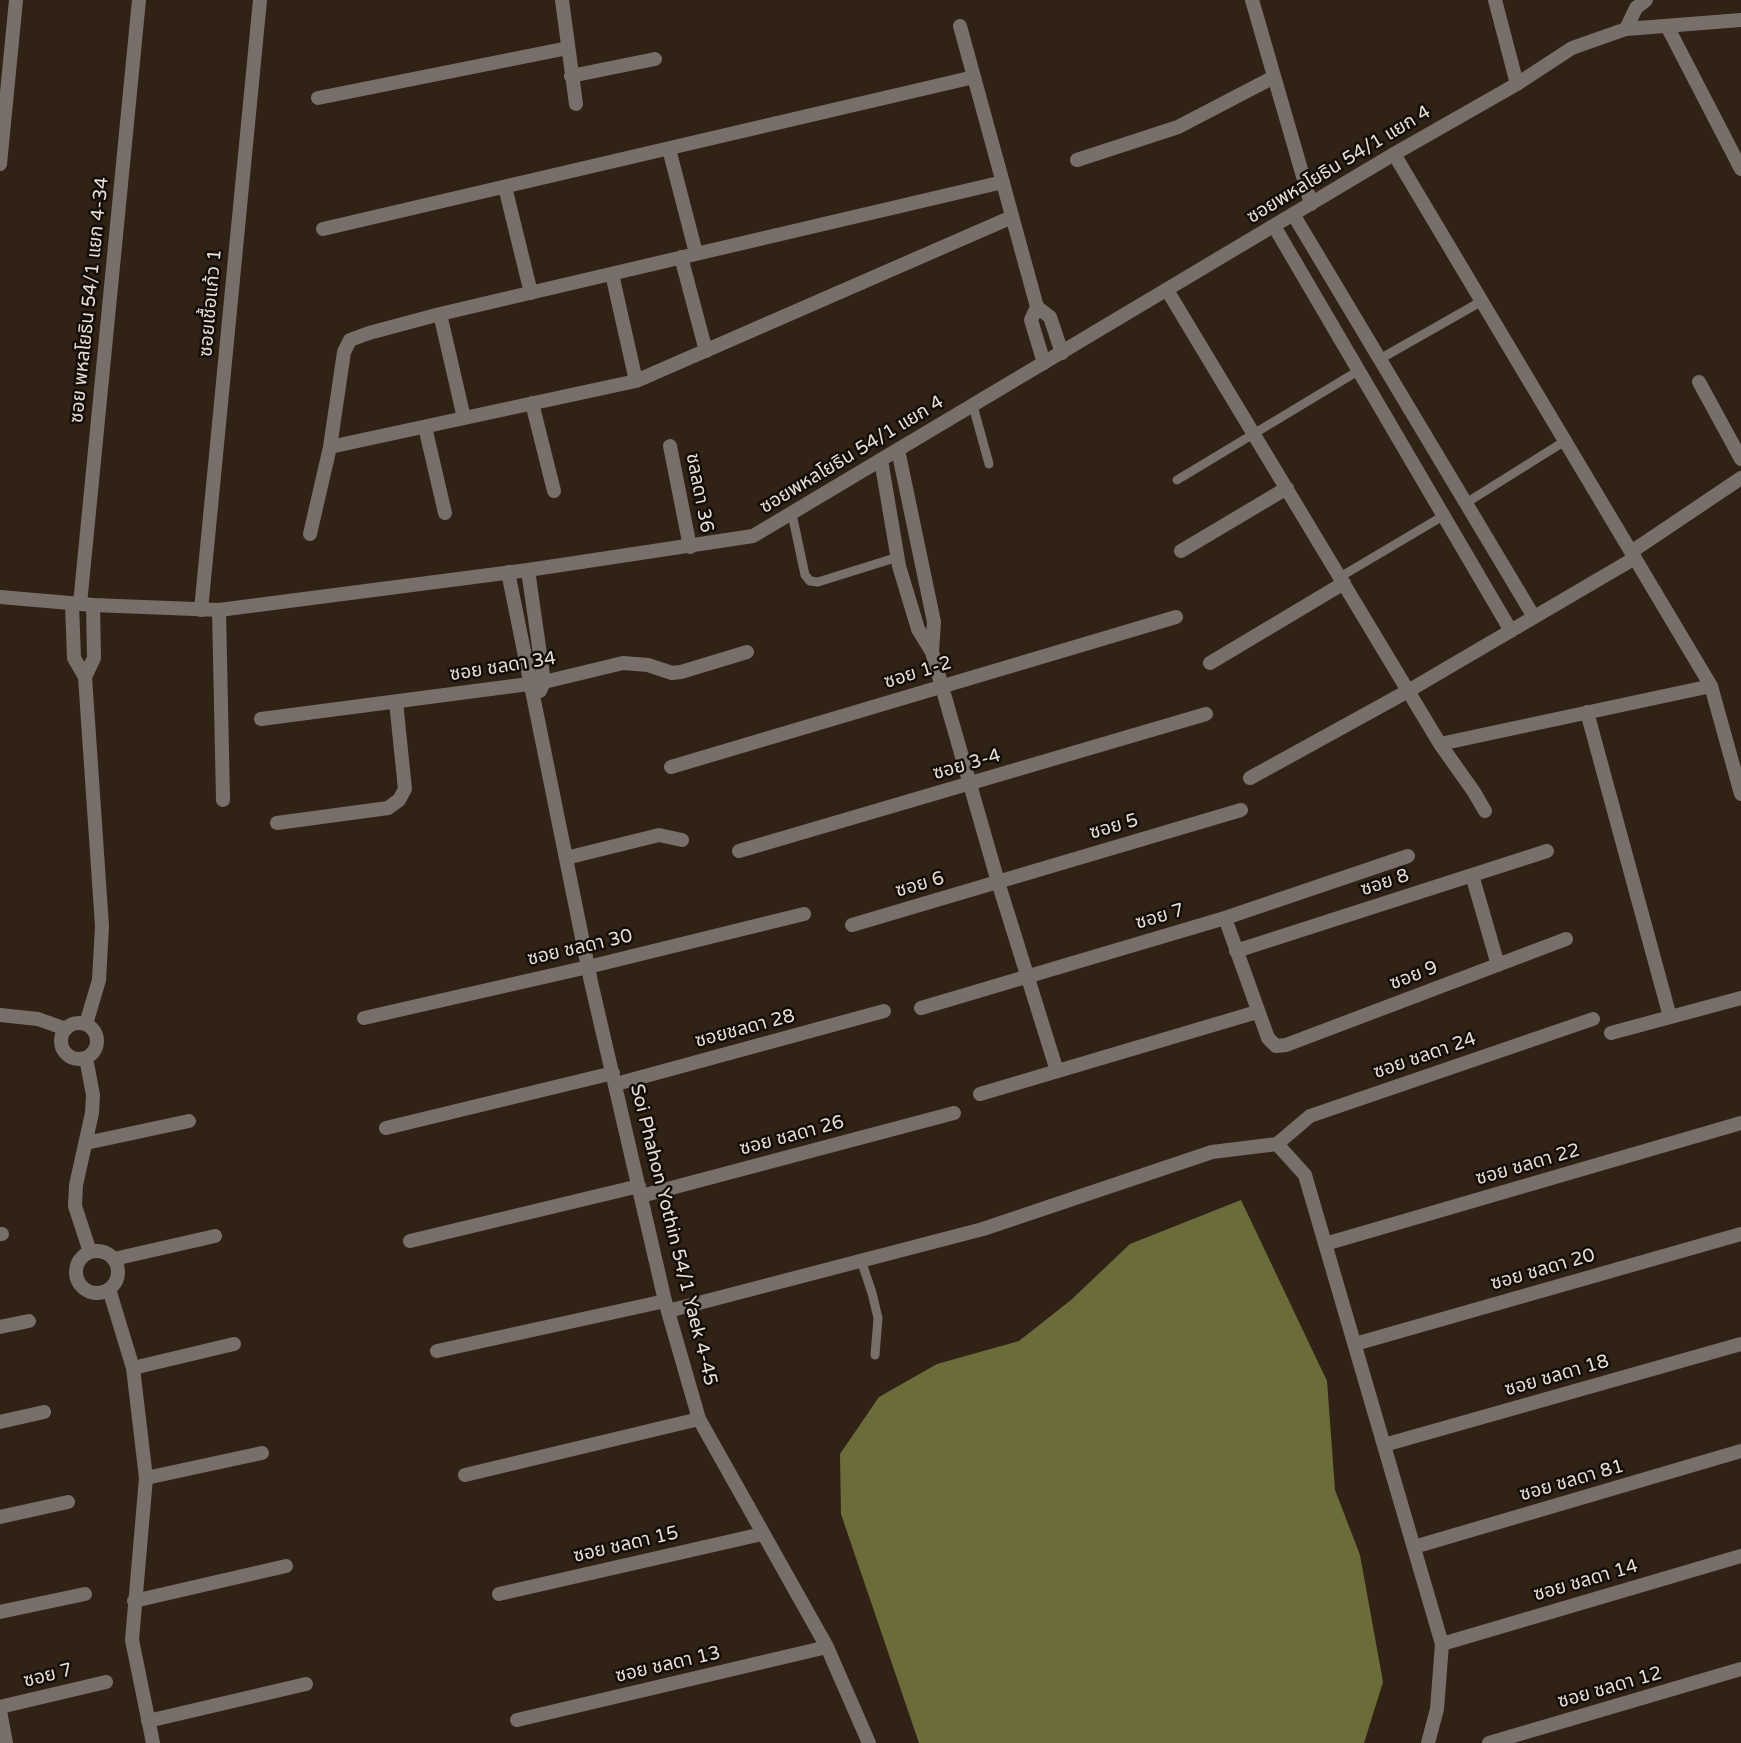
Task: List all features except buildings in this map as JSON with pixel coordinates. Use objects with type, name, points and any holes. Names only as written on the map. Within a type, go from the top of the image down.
[{"type":"street","points":[[0,164],[16,0]]},
{"type":"street","name":"ซอย พหลโยธิน 54/1 แยก 4-34","points":[[82,604],[139,0]]},
{"type":"street","name":"ซอยเชื้อแก้ว 1","points":[[201,610],[260,0]]},
{"type":"street","points":[[562,0],[576,104]]},
{"type":"street","points":[[1252,0],[1311,204]]},
{"type":"street","points":[[1495,0],[1517,84]]},
{"type":"street","points":[[1626,29],[1638,3]]},
{"type":"street","name":"ซอยพหลโยธิน 54/1 แยก 4","points":[[0,597],[82,604],[219,610],[528,570],[753,536],[1394,154],[1517,84],[1572,48],[1626,29],[1741,20]]},
{"type":"street","points":[[960,26],[1037,307],[1050,317],[1062,353]]},
{"type":"street","points":[[1667,26],[1741,169]]},
{"type":"street","points":[[318,98],[568,48]]},
{"type":"street","points":[[571,76],[655,59]]},
{"type":"street","points":[[323,229],[974,77]]},
{"type":"street","points":[[1077,160],[1178,127],[1275,77]]},
{"type":"street","points":[[669,149],[696,253]]},
{"type":"street","points":[[1394,154],[1711,686],[1741,794]]},
{"type":"street","points":[[310,534],[330,447],[344,352],[350,340],[440,314],[1003,182]]},
{"type":"street","points":[[505,187],[531,293]]},
{"type":"street","points":[[1293,214],[1534,617]]},
{"type":"street","points":[[330,447],[636,381],[1012,217]]},
{"type":"street","points":[[1273,226],[1511,631]]},
{"type":"street","points":[[681,257],[706,351]]},
{"type":"street","points":[[1300,271],[1321,260]]},
{"type":"street","points":[[612,274],[636,381]]},
{"type":"street","points":[[1167,290],[1440,744],[1485,811]]},
{"type":"street","points":[[1037,307],[1031,320],[1044,363]]},
{"type":"street","points":[[440,314],[464,418]]},
{"type":"street","points":[[1699,382],[1741,459]]},
{"type":"street","points":[[532,403],[554,491]]},
{"type":"street","points":[[1397,436],[1418,423]]},
{"type":"street","points":[[425,426],[445,513]]},
{"type":"street","name":"ชลลดา 36","points":[[670,446],[690,547]]},
{"type":"street","points":[[898,450],[934,622],[932,652]]},
{"type":"street","points":[[881,460],[898,557],[918,629],[932,652],[998,882],[1057,1071]]},
{"type":"street","points":[[1250,778],[1408,691],[1534,617],[1633,555],[1741,478]]},
{"type":"street","points":[[1181,551],[1287,488]]},
{"type":"street","points":[[528,570],[537,684]]},
{"type":"street","points":[[509,572],[537,684]]},
{"type":"street","points":[[1210,663],[1342,580]]},
{"type":"street","points":[[82,604],[94,658],[85,677]]},
{"type":"street","points":[[82,604],[74,657],[85,677],[102,926],[99,980],[86,1024]]},
{"type":"street","points":[[219,610],[223,800]]},
{"type":"street","name":"ซอย 1-2","points":[[671,767],[1176,617]]},
{"type":"street","name":"ซอย ชลดา 34","points":[[261,719],[537,684],[623,663],[648,665],[672,673],[681,672],[747,652]]},
{"type":"street","name":"Soi Phahon Yothin 54/1 Yaek 4-45","points":[[537,684],[535,702],[588,967],[667,1306],[699,1419],[827,1647],[869,1743]]},
{"type":"street","points":[[1440,744],[1711,686]]},
{"type":"street","points":[[277,823],[388,808],[399,800],[405,789],[396,702]]},
{"type":"street","points":[[1587,712],[1670,1017]]},
{"type":"street","name":"ซอย 3-4","points":[[739,851],[1206,714]]},
{"type":"street","name":"ซอย 5","points":[[998,882],[1241,810]]},
{"type":"street","points":[[566,858],[659,835],[682,840]]},
{"type":"street","name":"ซอย 8","points":[[1236,951],[1547,851]]},
{"type":"street","name":"ซอย 7","points":[[921,1008],[1225,918],[1408,856]]},
{"type":"street","points":[[1472,875],[1499,965]]},
{"type":"street","name":"ซอย 6","points":[[852,925],[998,882]]},
{"type":"street","name":"ซอย ชลดา 30","points":[[364,1018],[804,914]]},
{"type":"street","points":[[980,1094],[1257,1012],[1225,918]]},
{"type":"street","name":"ซอย 9","points":[[1257,1012],[1268,1038],[1276,1046],[1286,1045],[1566,939]]},
{"type":"street","points":[[1611,1033],[1741,998]]},
{"type":"street","name":"ซอยชลดา 28","points":[[386,1128],[615,1079],[884,1012]]},
{"type":"street","points":[[0,1015],[38,1019],[66,1028],[79,1022],[86,1024],[96,1031],[98,1044],[92,1055],[74,1058],[64,1051],[61,1040],[66,1028]]},
{"type":"street","name":"ซอย ชลดา 24","points":[[1277,1144],[1310,1116],[1593,1019]]},
{"type":"street","points":[[86,1058],[93,1095],[92,1113],[76,1185],[75,1206],[90,1252]]},
{"type":"street","name":"ซอย ชลดา 26","points":[[411,1241],[640,1191],[954,1113]]},
{"type":"street","points":[[86,1143],[189,1121]]},
{"type":"street","name":"ซอย ชลดา 22","points":[[1325,1244],[1741,1123]]},
{"type":"street","points":[[437,1351],[667,1306],[861,1261],[983,1229],[1212,1152],[1277,1144],[1305,1175],[1442,1644],[1437,1709],[1429,1743]]},
{"type":"street","name":"ซอย ชลดา 20","points":[[1354,1344],[1741,1234]]},
{"type":"street","points":[[114,1259],[215,1236]]},
{"type":"street","points":[[90,1252],[103,1252],[114,1259],[118,1275],[109,1289],[101,1293],[92,1292],[78,1282],[78,1264],[90,1252]]},
{"type":"street","points":[[109,1289],[133,1368],[146,1478],[132,1640],[153,1743]]},
{"type":"street","points":[[0,1327],[29,1321]]},
{"type":"street","points":[[133,1368],[234,1343]]},
{"type":"street","name":"ซอย ชลดา 18","points":[[1384,1446],[1741,1344]]},
{"type":"street","points":[[0,1422],[44,1412]]},
{"type":"street","points":[[465,1475],[699,1419]]},
{"type":"street","name":"ซอย ชลดา 81","points":[[1414,1547],[1741,1451]]},
{"type":"street","points":[[146,1478],[262,1453]]},
{"type":"street","points":[[0,1517],[68,1502]]},
{"type":"street","name":"ซอย ชลดา 15","points":[[499,1594],[762,1534]]},
{"type":"street","name":"ซอย ชลดา 14","points":[[1442,1644],[1741,1556]]},
{"type":"street","points":[[134,1601],[286,1566]]},
{"type":"street","points":[[0,1612],[85,1594]]},
{"type":"street","name":"ซอย ชลดา 13","points":[[517,1720],[827,1647]]},
{"type":"street","name":"ซอย ชลดา 12","points":[[1489,1743],[1741,1669]]},
{"type":"street","name":"ซอย 7","points":[[0,1709],[106,1682]]},
{"type":"street","points":[[148,1721],[306,1685]]},
{"type":"street","points":[[0,1709],[6,1743]]},
{"type":"lane","points":[[1380,359],[1482,301]]},
{"type":"lane","points":[[1177,480],[1358,370]]},
{"type":"lane","points":[[973,406],[989,464]]},
{"type":"lane","points":[[1466,503],[1565,441]]},
{"type":"lane","points":[[792,513],[805,575],[810,581],[818,582],[898,557]]},
{"type":"lane","points":[[1342,580],[1443,516]]},
{"type":"lane","points":[[861,1261],[878,1318],[875,1355]]},
{"type":"shaded area","points":[[1241,1200],[1327,1381],[1335,1490],[1360,1555],[1383,1682],[1364,1743],[919,1743],[841,1514],[840,1454],[879,1397],[937,1364],[1019,1341],[1071,1300],[1130,1244]]}]
